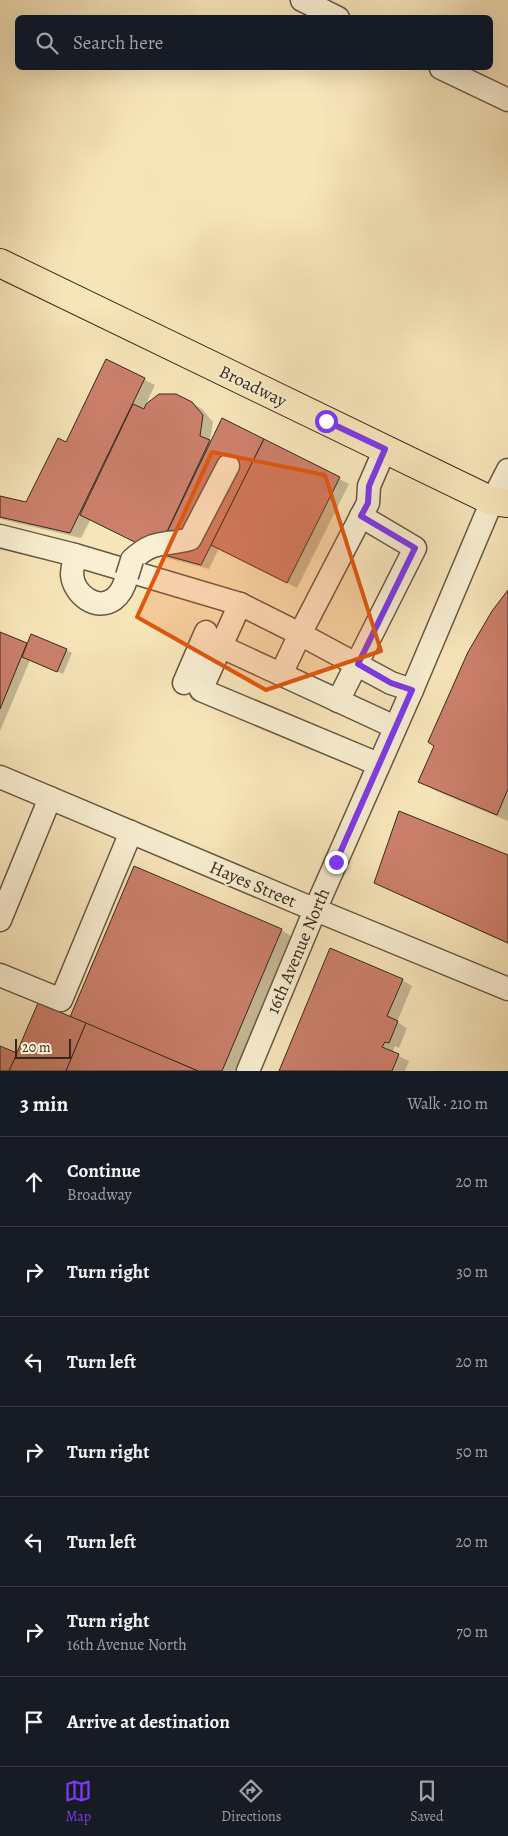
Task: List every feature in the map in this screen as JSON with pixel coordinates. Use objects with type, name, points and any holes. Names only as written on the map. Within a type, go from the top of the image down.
[{"type":"main road","name":"Broadway","points":[[0,263],[503,505]]},
{"type":"street","points":[[302,0],[332,15]]},
{"type":"street","points":[[445,70],[508,100]]},
{"type":"street","points":[[281,674],[368,503],[369,486],[385,449]]},
{"type":"street","points":[[75,555],[72,573],[74,585],[83,596],[94,603],[104,603],[114,599],[123,588],[130,568],[143,550],[158,543],[174,543],[190,539],[228,466]]},
{"type":"street","name":"16th Avenue North","points":[[248,1071],[395,726],[503,505],[508,470]]},
{"type":"street","points":[[338,701],[415,548],[361,516]]},
{"type":"street","points":[[0,536],[75,555],[240,604],[358,664],[391,683],[412,690]]},
{"type":"street","points":[[184,683],[240,604]]},
{"type":"street","points":[[214,640],[281,674],[395,726]]},
{"type":"street","points":[[214,640],[201,690],[378,764]]},
{"type":"street","name":"Hayes Street","points":[[0,776],[315,910],[508,989]]},
{"type":"street","points":[[0,920],[50,798]]},
{"type":"street","points":[[0,975],[61,1000],[131,832]]},
{"type":"highlighted area","points":[[212,452],[325,475],[381,651],[266,690],[137,617]]},
{"type":"building","points":[[106,359],[145,378],[70,533],[0,517],[0,496],[26,502],[58,438],[66,442]]},
{"type":"building","points":[[159,394],[176,394],[192,402],[203,415],[200,436],[210,440],[157,553],[80,515],[133,404],[144,409],[146,404]]},
{"type":"building","points":[[222,418],[264,439],[201,565],[157,553]]},
{"type":"building","points":[[264,439],[340,477],[287,583],[211,545]]},
{"type":"building","points":[[508,590],[508,789],[497,815],[418,782],[434,746],[428,742],[468,652],[492,611]]},
{"type":"building","points":[[0,632],[27,643],[0,709]]},
{"type":"building","points":[[31,634],[67,649],[57,672],[22,657]]},
{"type":"building","points":[[399,811],[508,855],[508,943],[374,883]]},
{"type":"building","points":[[134,866],[282,929],[222,1071],[198,1071],[70,1017]]},
{"type":"building","points":[[330,948],[403,979],[387,1016],[398,1021],[389,1043],[385,1042],[382,1047],[399,1054],[392,1071],[279,1071]]},
{"type":"building","points":[[38,1003],[86,1023],[66,1071],[9,1071]]},
{"type":"building","points":[[86,1023],[198,1071],[66,1071]]},
{"type":"building","points":[[0,1046],[17,1053],[9,1071],[0,1071]]},
{"type":"route","points":[[326,421],[385,449],[369,486],[368,503],[361,516],[415,548],[358,664],[391,683],[412,690],[336,862]]}]
